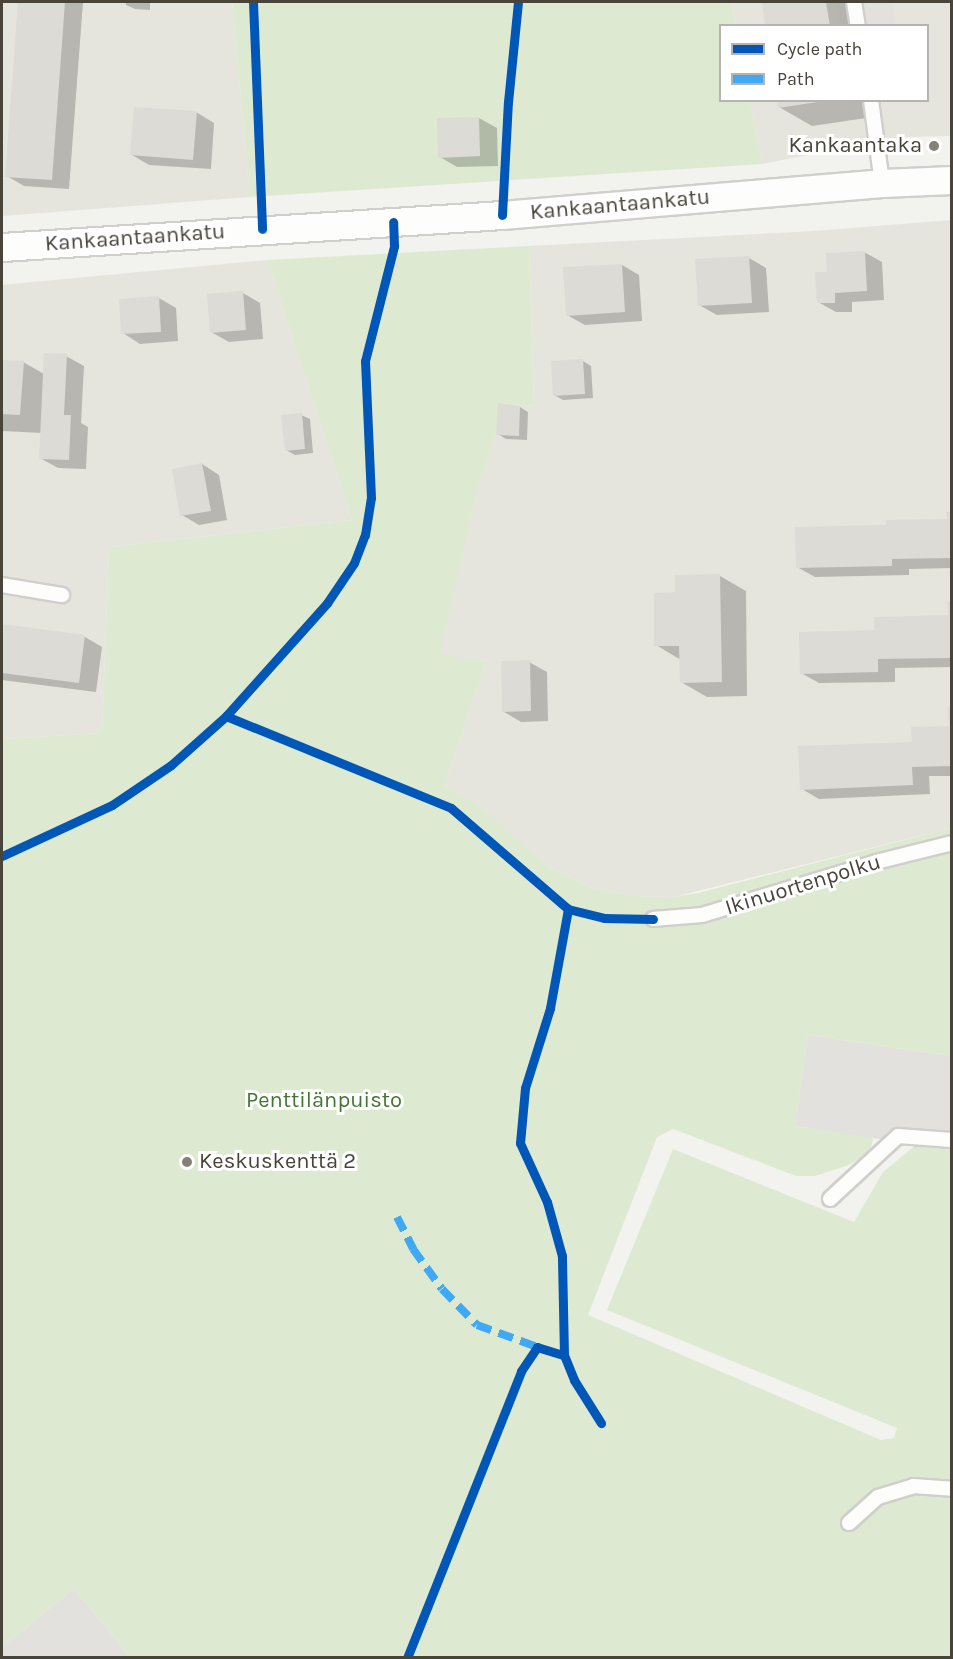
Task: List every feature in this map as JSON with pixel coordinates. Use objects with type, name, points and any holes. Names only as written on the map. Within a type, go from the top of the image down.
[{"type":"street","name":"Kankaantaankatu","points":[[2,247],[502,215],[882,183],[951,180]]},
{"type":"lane","points":[[854,2],[858,24]]},
{"type":"lane","points":[[871,102],[882,183]]},
{"type":"lane","points":[[2,585],[63,595]]},
{"type":"lane","name":"Ikinuortenpolku","points":[[653,919],[702,915],[876,862],[951,843]]},
{"type":"lane","points":[[830,1199],[898,1136],[951,1140]]},
{"type":"lane","points":[[849,1523],[878,1497],[913,1486],[951,1489]]},
{"type":"shaded area","points":[[2,2],[232,2],[250,197],[2,216]]},
{"type":"shaded area","points":[[731,2],[951,2],[951,136],[901,137],[762,164],[750,102],[929,102],[929,24],[735,24]]},
{"type":"shaded area","points":[[836,2],[892,2],[896,24],[840,24]]},
{"type":"shaded area","points":[[951,220],[951,828],[674,897],[636,896],[592,888],[549,867],[475,804],[444,786],[486,661],[438,655],[478,490],[496,435],[498,403],[534,406],[529,246],[815,231]]},
{"type":"shaded area","points":[[267,260],[352,520],[109,547],[102,733],[2,739],[2,285]]},
{"type":"shaded area","points":[[808,1035],[951,1056],[951,1150],[795,1126]]},
{"type":"shaded area","points":[[74,1589],[130,1657],[2,1657],[2,1647]]},
{"type":"green space","points":[[232,2],[731,2],[735,24],[719,24],[719,102],[750,102],[762,164],[250,197]]},
{"type":"green space","name":"Penttilänpuisto","points":[[529,246],[534,406],[499,403],[496,435],[478,490],[439,654],[486,661],[444,786],[475,803],[549,867],[592,888],[636,896],[674,897],[698,893],[951,828],[951,1056],[808,1035],[795,1126],[873,1137],[870,1154],[846,1166],[815,1176],[796,1176],[673,1129],[657,1137],[588,1315],[881,1440],[894,1438],[897,1428],[607,1310],[673,1149],[854,1222],[883,1172],[917,1144],[951,1150],[951,1657],[130,1657],[74,1589],[2,1647],[2,739],[102,733],[109,547],[352,520],[267,260]]},
{"type":"building","points":[[18,2],[65,2],[52,180],[5,177]]},
{"type":"building","points":[[762,2],[826,2],[830,24],[765,24]]},
{"type":"building","points":[[777,102],[818,102],[778,108]]},
{"type":"building","points":[[134,107],[197,111],[193,160],[130,155]]},
{"type":"building","points":[[479,117],[480,156],[438,158],[437,118]]},
{"type":"building","points":[[865,251],[867,291],[835,293],[835,303],[817,303],[815,272],[827,272],[826,253]]},
{"type":"building","points":[[749,256],[752,303],[698,306],[695,259]]},
{"type":"building","points":[[622,264],[625,312],[566,316],[563,267]]},
{"type":"building","points":[[243,291],[246,330],[210,333],[207,294]]},
{"type":"building","points":[[159,296],[161,332],[121,334],[119,299]]},
{"type":"building","points":[[44,353],[67,354],[64,415],[71,415],[69,460],[39,459]]},
{"type":"building","points":[[583,359],[585,394],[553,396],[551,361]]},
{"type":"building","points":[[2,360],[24,361],[20,415],[2,414]]},
{"type":"building","points":[[498,403],[520,406],[519,436],[496,435]]},
{"type":"building","points":[[302,413],[305,449],[285,451],[281,415]]},
{"type":"building","points":[[202,463],[211,511],[180,516],[172,469]]},
{"type":"building","points":[[946,512],[952,512],[951,558],[892,559],[892,566],[796,568],[795,527],[886,525],[886,520],[947,519]]},
{"type":"building","points":[[720,574],[722,682],[680,683],[679,646],[654,646],[654,593],[675,592],[675,575]]},
{"type":"building","points":[[948,602],[952,602],[950,658],[878,659],[878,672],[800,674],[799,632],[874,630],[874,617],[948,615]]},
{"type":"building","points":[[2,624],[85,635],[79,683],[2,673]]},
{"type":"building","points":[[530,660],[531,711],[502,712],[501,661]]},
{"type":"building","points":[[948,707],[952,707],[952,766],[912,767],[913,785],[800,790],[798,746],[912,742],[911,727],[949,726]]},
{"type":"marked path","points":[[397,1217],[413,1249],[442,1289],[477,1325],[537,1347]]},
{"type":"cycle path","points":[[253,2],[262,229]]},
{"type":"cycle path","points":[[502,215],[508,102],[518,2]]},
{"type":"cycle path","points":[[2,856],[112,805],[171,765],[226,716],[327,603],[354,563],[365,535],[371,498],[365,361],[394,246],[393,222]]},
{"type":"cycle path","points":[[226,716],[451,808],[568,909],[604,918],[653,919]]},
{"type":"cycle path","points":[[407,1658],[521,1371],[537,1347],[564,1355],[562,1256],[547,1202],[520,1143],[525,1088],[550,1008],[568,909]]},
{"type":"cycle path","points":[[564,1355],[574,1380],[601,1423]]},
{"type":"place","name":"Kankaantaka","points":[[934,146]]},
{"type":"place","name":"Keskuskenttä 2","points":[[187,1162]]}]
